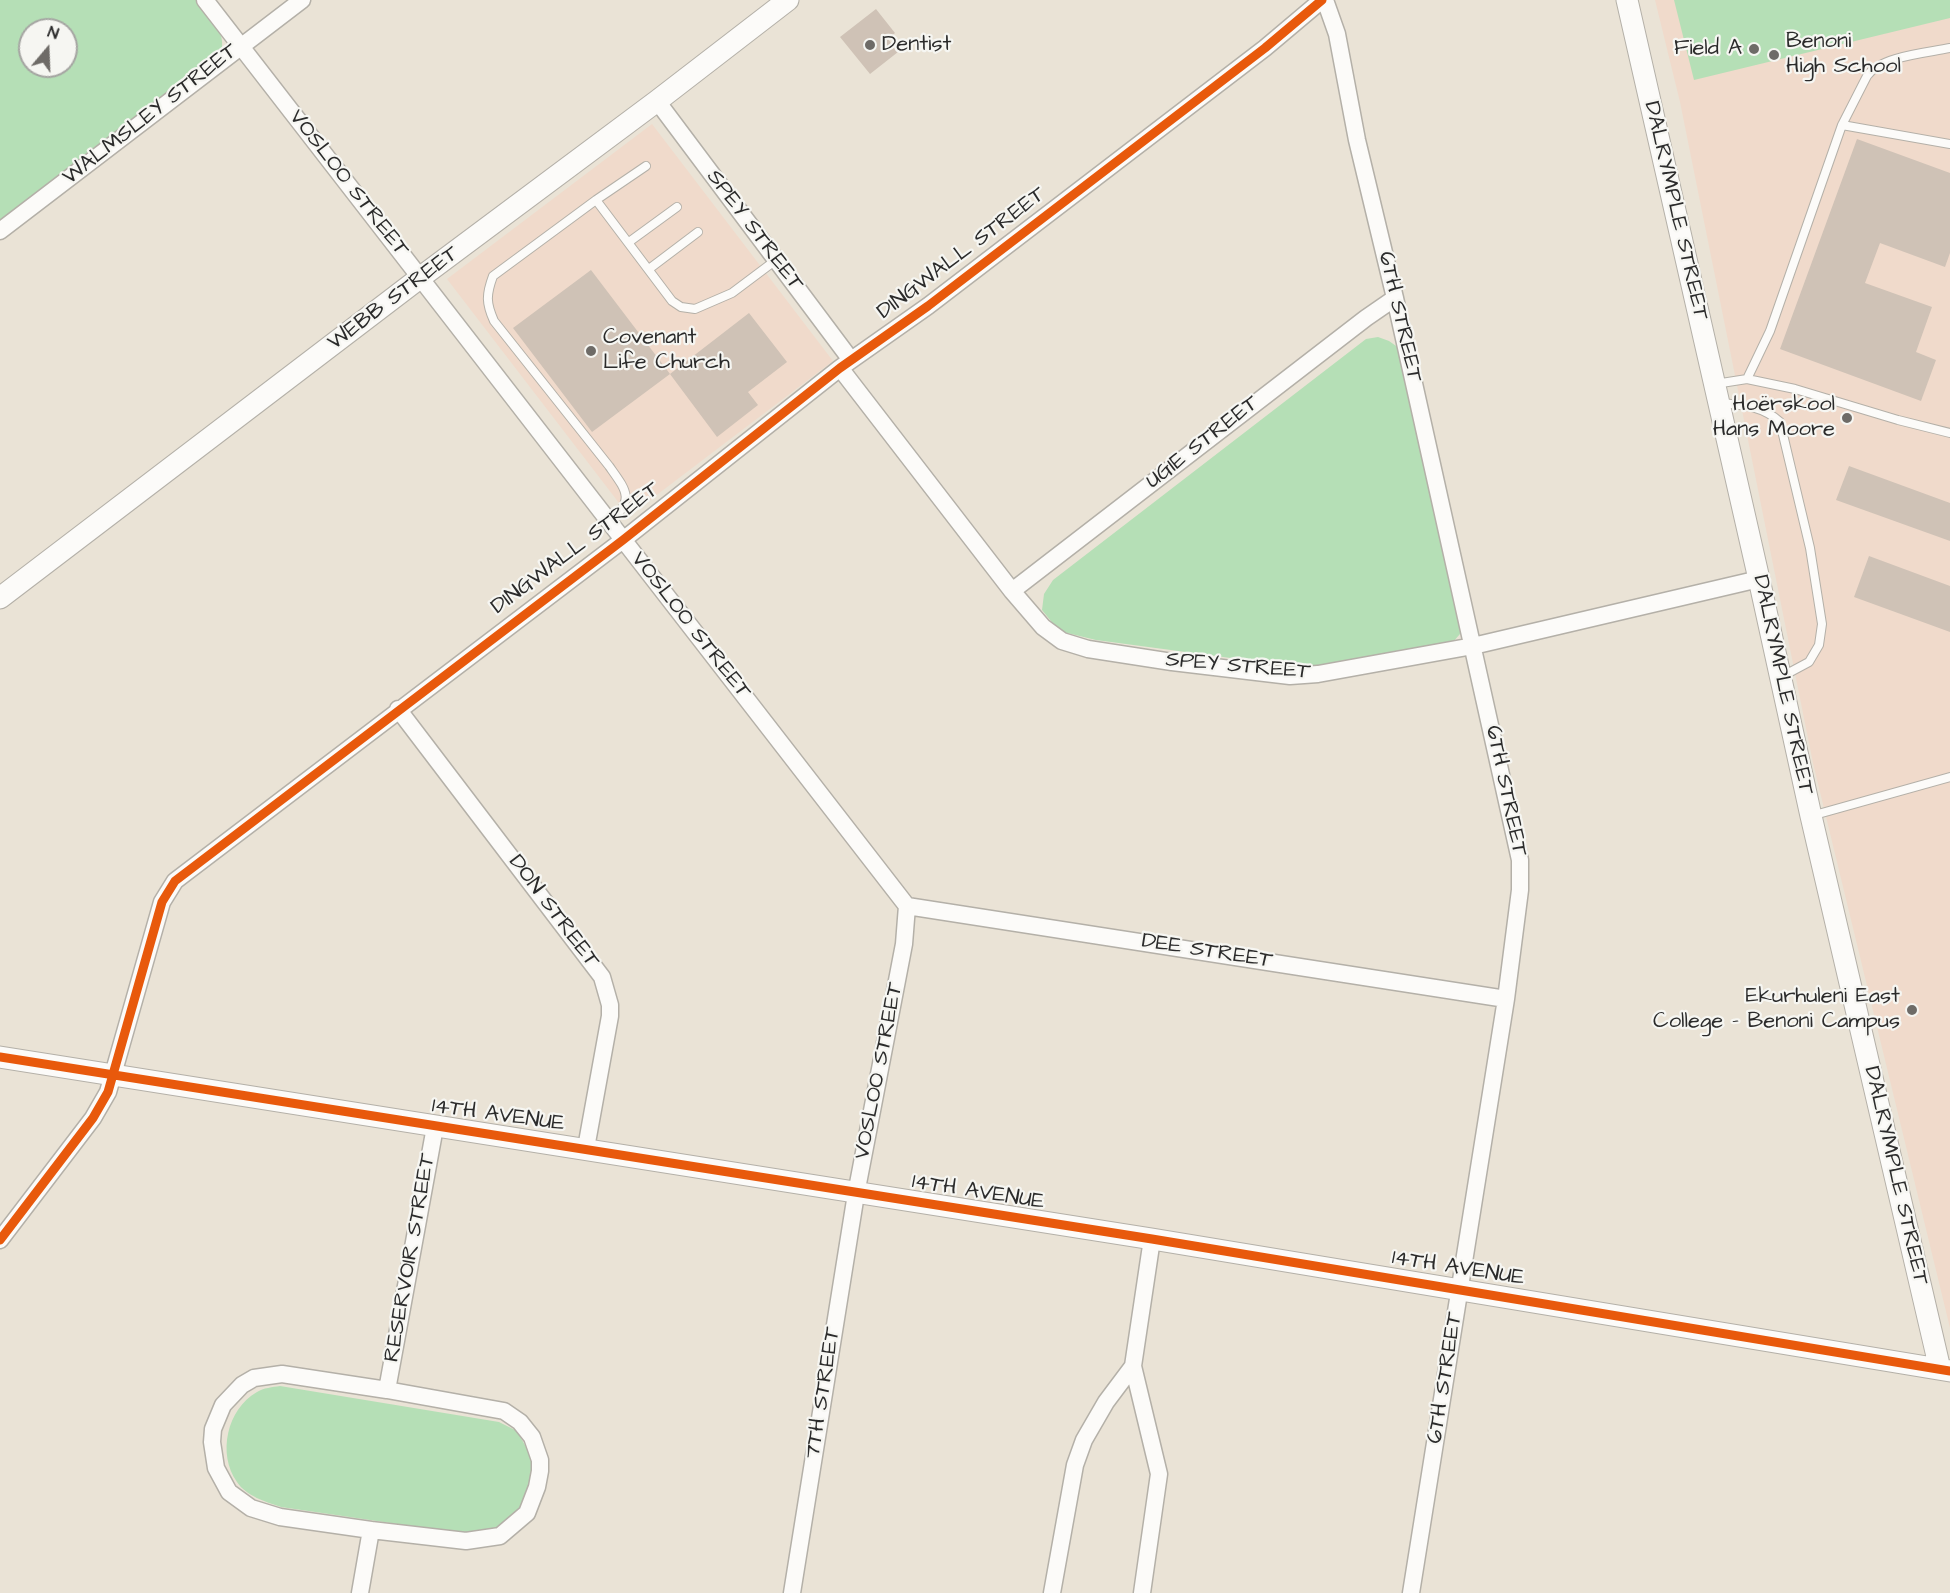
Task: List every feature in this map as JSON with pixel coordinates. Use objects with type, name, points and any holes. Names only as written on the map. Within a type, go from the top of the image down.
[{"type":"street","name":"VOSLOO STREET","points":[[205,0],[907,906],[904,944],[856,1194]]},
{"type":"street","name":"WALMSLEY STREET","points":[[0,231],[302,0]]},
{"type":"street","name":"WEBB STREET","points":[[0,598],[788,0]]},
{"type":"street","name":"6TH STREET","points":[[1324,0],[1337,34],[1357,140],[1395,298],[1520,860],[1520,890],[1506,999],[1411,1593]]},
{"type":"street","name":"DINGWALL STREET","points":[[0,1240],[93,1118],[108,1092],[162,902],[175,881],[623,540],[845,364],[928,306],[1265,48],[1324,0]]},
{"type":"street","name":"DALRYMPLE STREET","points":[[1627,0],[1759,579],[1810,816],[1945,1370]]},
{"type":"street","name":"SPEY STREET","points":[[657,101],[776,260],[845,364],[1012,591],[1043,627],[1062,641],[1088,650],[1172,662],[1290,676],[1318,675],[1473,646],[1759,579]]},
{"type":"street","name":"UGIE STREET","points":[[1012,591],[1356,325],[1395,298]]},
{"type":"street","name":"DON STREET","points":[[398,709],[602,977],[610,1005],[610,1016],[586,1148]]},
{"type":"street","name":"DEE STREET","points":[[907,906],[1506,999]]},
{"type":"street","name":"14TH AVENUE","points":[[0,1057],[1152,1239],[1945,1370]]},
{"type":"street","name":"RESERVOIR STREET","points":[[387,1390],[435,1127]]},
{"type":"street","name":"7TH STREET","points":[[792,1593],[856,1194]]},
{"type":"street","points":[[1142,1593],[1159,1474],[1132,1366],[1152,1239]]},
{"type":"street","points":[[1052,1593],[1075,1465],[1084,1440],[1106,1402],[1132,1366]]},
{"type":"street","name":"RESERVOIR STREET","points":[[282,1374],[387,1390],[504,1411],[520,1422],[532,1437],[540,1460],[537,1487],[527,1513],[500,1536],[466,1541],[371,1530],[280,1517],[251,1508],[229,1492],[221,1480],[212,1454],[213,1429],[223,1405],[242,1385],[254,1378],[282,1374]]},
{"type":"street","points":[[360,1593],[371,1530]]},
{"type":"lane","points":[[1747,379],[1770,332],[1842,126],[1864,81],[1873,70],[1890,61],[1950,48]]},
{"type":"lane","points":[[1842,126],[1950,144]]},
{"type":"lane","points":[[609,522],[619,514],[625,504],[627,497],[625,489],[494,321],[487,305],[493,276],[646,166]]},
{"type":"lane","points":[[596,200],[672,301],[681,307],[695,309],[732,293],[776,260]]},
{"type":"lane","points":[[628,242],[677,207]]},
{"type":"lane","points":[[649,269],[698,232]]},
{"type":"lane","points":[[1717,393],[1747,379],[1795,389],[1950,433]]},
{"type":"lane","points":[[1717,393],[1763,410],[1780,423],[1784,431],[1810,548],[1822,624],[1819,645],[1809,662],[1781,678]]},
{"type":"lane","points":[[1810,816],[1950,777]]},
{"type":"shaded area","name":"Hoërskool Hans Moore","points":[[1655,0],[1950,0],[1950,1328],[1813,763],[1680,102]]},
{"type":"shaded area","points":[[652,124],[833,361],[629,516],[447,279]]},
{"type":"green space","points":[[0,0],[199,0],[216,26],[222,42],[222,50],[218,59],[210,68],[0,220]]},
{"type":"green space","name":"Field A","points":[[1674,0],[1950,0],[1950,18],[1694,80]]},
{"type":"green space","points":[[1378,337],[1399,348],[1463,624],[1460,634],[1453,642],[1313,669],[1096,640],[1059,631],[1042,610],[1044,594],[1053,580],[1366,339]]},
{"type":"green space","points":[[280,1386],[499,1422],[517,1431],[526,1447],[534,1466],[533,1487],[510,1526],[466,1534],[281,1507],[263,1501],[241,1487],[231,1471],[227,1459],[228,1433],[238,1409],[247,1400],[257,1392]]},
{"type":"building","name":"Dentist","points":[[876,9],[895,33],[888,39],[898,52],[870,74],[840,37]]},
{"type":"building","points":[[1857,139],[1950,173],[1950,253],[1945,267],[1880,243],[1865,283],[1932,307],[1916,352],[1936,360],[1921,401],[1780,349]]},
{"type":"building","name":"Covenant Life Church","points":[[591,270],[670,374],[592,432],[513,328]]},
{"type":"building","points":[[749,313],[787,362],[748,392],[758,405],[717,437],[670,374]]},
{"type":"building","points":[[1849,466],[1950,503],[1950,541],[1836,500]]},
{"type":"building","points":[[1869,556],[1950,586],[1950,632],[1854,597]]},
{"type":"cycle path","points":[[0,1240],[93,1118],[108,1092],[162,902],[175,881],[623,540],[840,368],[928,306],[1265,48],[1322,0]]},
{"type":"cycle path","points":[[0,1057],[1152,1239],[1950,1371]]},
{"type":"place","name":"Dentist","points":[[870,45]]},
{"type":"place","name":"Field A","points":[[1754,49]]},
{"type":"place","name":"Benoni High School","points":[[1774,55]]},
{"type":"place","name":"Covenant Life Church","points":[[591,351]]},
{"type":"place","name":"Hoërskool Hans Moore","points":[[1847,418]]},
{"type":"place","name":"Ekurhuleni East College - Benoni Campus","points":[[1912,1010]]}]
